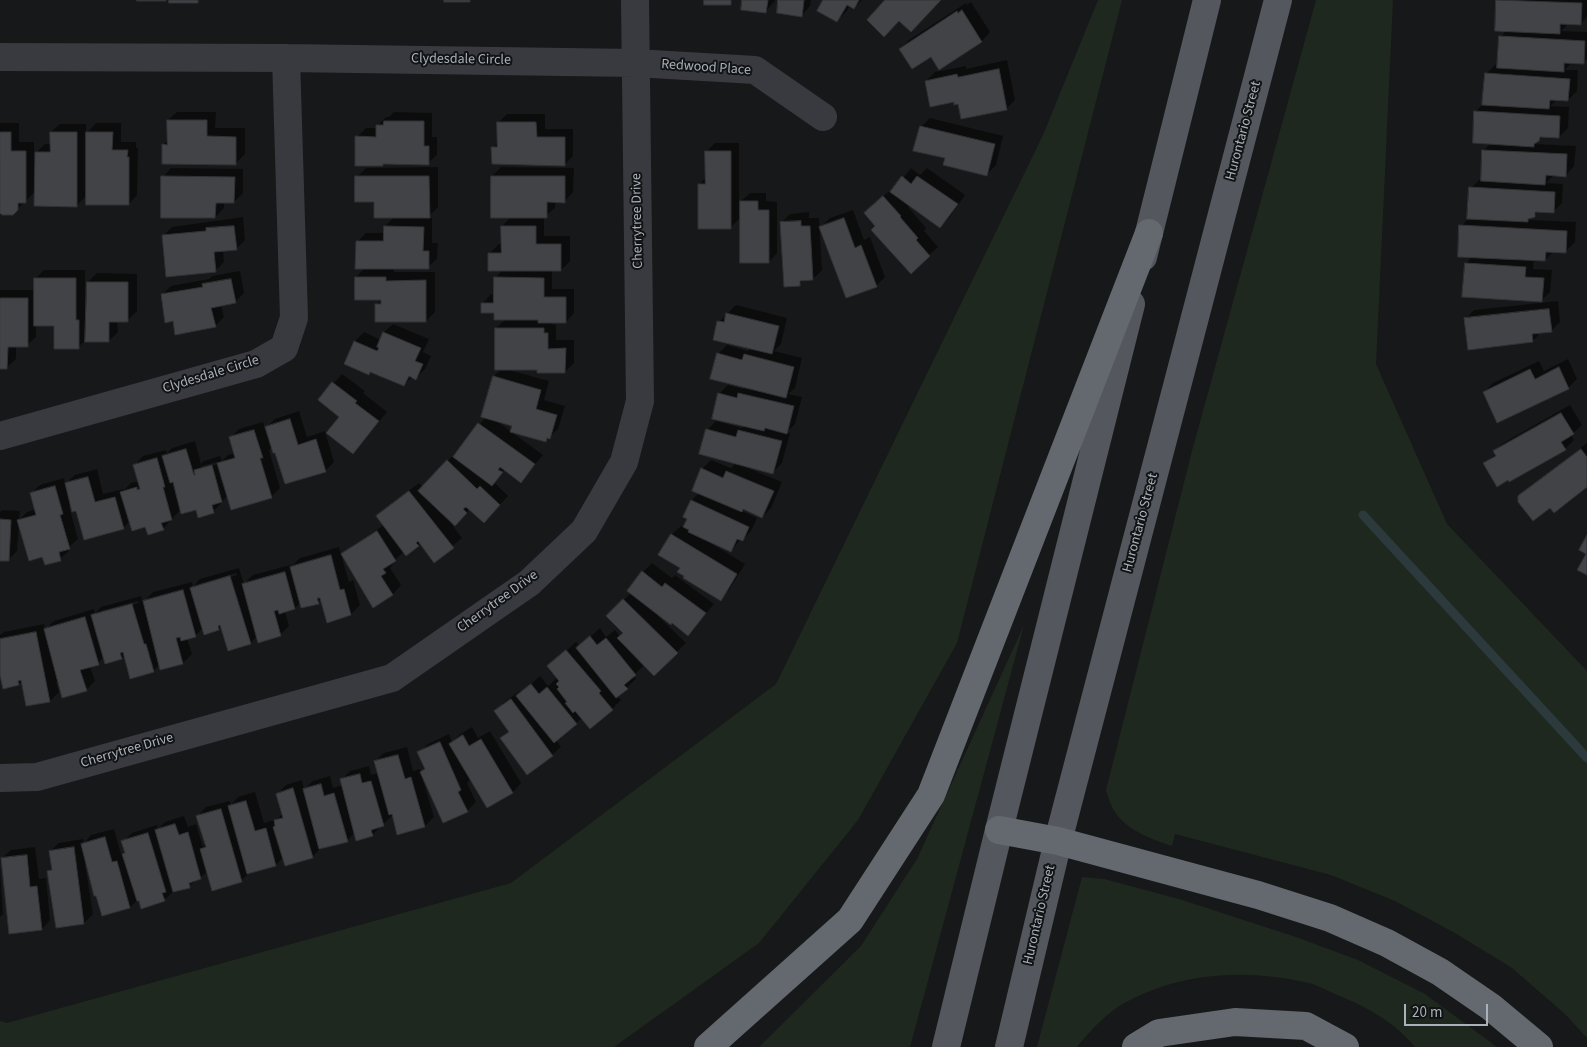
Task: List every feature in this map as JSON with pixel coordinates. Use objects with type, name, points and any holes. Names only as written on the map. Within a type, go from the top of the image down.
[{"type":"highway","points":[[708,1047],[850,920],[931,795],[1149,233]]},
{"type":"highway","points":[[999,830],[1058,841],[1258,895],[1330,918],[1387,943],[1440,972],[1491,1007],[1538,1047]]},
{"type":"highway","points":[[1136,1047],[1159,1033],[1235,1022],[1306,1026],[1344,1047]]},
{"type":"main road","points":[[946,1047],[1207,0]]},
{"type":"main road","name":"Hurontario Street","points":[[1009,1047],[1058,841],[1278,0]]},
{"type":"street","name":"Cherrytree Drive","points":[[0,778],[36,777],[392,678],[529,583],[584,531],[624,462],[640,401],[635,0]]},
{"type":"street","name":"Clydesdale Circle","points":[[0,57],[286,58],[635,63]]},
{"type":"street","name":"Clydesdale Circle","points":[[0,436],[256,364],[284,348],[294,318],[286,58]]},
{"type":"street","name":"Redwood Place","points":[[635,63],[755,70],[822,118]]},
{"type":"shaded area","points":[[1098,0],[1122,0],[957,643],[858,820],[759,943],[614,1047],[0,1047],[0,1021],[7,1023],[511,883],[776,684],[1043,135]]},
{"type":"shaded area","points":[[1316,0],[1393,0],[1376,364],[1447,524],[1587,671],[1587,1038],[1565,1014],[1512,968],[1455,933],[1395,901],[1331,875],[1175,834],[1172,846],[1156,840],[1139,833],[1124,823],[1113,809],[1106,790],[1192,451]]},
{"type":"shaded area","points":[[1024,625],[910,1047],[759,1047],[861,946],[917,859]]},
{"type":"shaded area","points":[[1082,877],[1104,879],[1179,899],[1296,937],[1358,960],[1425,994],[1497,1047],[1415,1047],[1381,1017],[1361,1005],[1317,986],[1285,978],[1237,975],[1212,976],[1165,986],[1143,994],[1115,1009],[1097,1024],[1077,1047],[1037,1047]]},
{"type":"building","points":[[166,0],[166,1],[137,1]]},
{"type":"building","points":[[169,0],[198,0],[198,3],[169,3]]},
{"type":"building","points":[[444,0],[470,0],[470,2],[444,2]]},
{"type":"building","points":[[704,0],[731,0],[731,5],[704,5]]},
{"type":"building","points":[[742,0],[768,0],[766,13],[741,10]]},
{"type":"building","points":[[778,0],[804,0],[802,17],[777,13]]},
{"type":"building","points":[[823,0],[859,0],[854,9],[847,5],[837,22],[817,11]]},
{"type":"building","points":[[885,0],[941,0],[911,32],[899,21],[884,37],[867,20]]},
{"type":"building","points":[[1496,0],[1582,3],[1581,25],[1560,24],[1560,34],[1495,31]]},
{"type":"building","points":[[962,10],[982,42],[939,70],[931,57],[912,69],[899,49],[957,11],[958,13]]},
{"type":"building","points":[[1499,36],[1585,41],[1584,64],[1564,63],[1564,72],[1497,68]]},
{"type":"building","points":[[999,69],[1007,110],[961,119],[958,104],[954,105],[954,102],[930,107],[925,81],[957,74],[958,77]]},
{"type":"building","points":[[1485,73],[1570,79],[1568,101],[1550,100],[1549,109],[1482,105]]},
{"type":"building","points":[[1474,111],[1560,116],[1559,138],[1540,137],[1539,141],[1534,144],[1534,147],[1473,143]]},
{"type":"building","points":[[167,120],[207,120],[207,136],[236,137],[236,165],[162,164],[162,144],[167,145]]},
{"type":"building","points":[[384,121],[424,121],[424,146],[429,146],[429,165],[383,164],[383,166],[355,166],[355,136],[376,137],[376,125],[383,125]]},
{"type":"building","points":[[497,122],[536,122],[537,137],[565,137],[565,166],[492,164],[491,147],[497,147]]},
{"type":"building","points":[[920,126],[995,144],[987,176],[943,165],[945,158],[913,151]]},
{"type":"building","points":[[0,132],[11,132],[11,151],[26,151],[26,203],[18,203],[18,210],[13,215],[2,215],[0,213]]},
{"type":"building","points":[[50,132],[77,132],[77,207],[34,206],[35,152],[50,152]]},
{"type":"building","points":[[86,132],[113,132],[112,150],[128,150],[129,205],[86,205]]},
{"type":"building","points":[[1482,150],[1567,154],[1566,177],[1546,175],[1545,185],[1481,181]]},
{"type":"building","points":[[705,151],[731,151],[731,229],[698,229],[698,184],[705,184]]},
{"type":"building","points":[[161,176],[235,177],[234,203],[216,203],[215,218],[161,218]]},
{"type":"building","points":[[355,176],[429,176],[430,218],[374,218],[374,202],[355,202]]},
{"type":"building","points":[[491,176],[565,176],[565,203],[547,202],[547,218],[491,218]]},
{"type":"building","points":[[902,176],[911,184],[917,176],[958,204],[940,228],[890,192]]},
{"type":"building","points":[[1469,187],[1555,192],[1554,213],[1535,212],[1535,217],[1528,219],[1528,222],[1467,219]]},
{"type":"building","points":[[883,196],[901,216],[918,238],[916,240],[930,256],[911,274],[871,230],[875,226],[864,213]]},
{"type":"building","points":[[740,201],[758,201],[758,210],[769,210],[769,263],[740,263]]},
{"type":"building","points":[[844,218],[855,248],[861,245],[877,287],[846,298],[819,227]]},
{"type":"building","points":[[801,221],[801,226],[810,226],[813,280],[800,281],[800,286],[784,287],[780,222]]},
{"type":"building","points":[[1459,225],[1567,231],[1566,253],[1546,252],[1545,261],[1458,257]]},
{"type":"building","points":[[234,226],[237,250],[214,252],[216,272],[166,277],[162,235]]},
{"type":"building","points":[[384,226],[424,227],[423,251],[429,251],[429,269],[355,269],[356,241],[383,241]]},
{"type":"building","points":[[501,226],[536,226],[536,244],[561,244],[561,271],[488,271],[488,253],[501,253]]},
{"type":"building","points":[[1465,263],[1526,267],[1525,277],[1544,278],[1542,302],[1462,297]]},
{"type":"building","points":[[355,277],[386,277],[386,281],[426,280],[426,322],[375,322],[375,304],[381,304],[381,300],[355,300]]},
{"type":"building","points":[[494,277],[544,278],[544,297],[566,297],[566,323],[538,323],[538,320],[494,320],[494,313],[481,313],[481,303],[493,303]]},
{"type":"building","points":[[34,278],[76,278],[76,320],[79,320],[79,349],[54,349],[54,326],[34,326]]},
{"type":"building","points":[[231,279],[236,303],[211,308],[216,327],[175,335],[173,321],[165,323],[161,294],[203,287],[202,284]]},
{"type":"building","points":[[87,282],[128,282],[128,322],[109,322],[109,342],[85,342]]},
{"type":"building","points":[[0,298],[28,298],[28,347],[8,347],[7,369],[0,369]]},
{"type":"building","points":[[1549,309],[1552,332],[1532,334],[1533,342],[1468,350],[1464,318]]},
{"type":"building","points":[[726,313],[779,326],[772,354],[713,340],[717,321],[724,322]]},
{"type":"building","points":[[495,328],[544,328],[544,333],[548,333],[548,349],[566,348],[565,373],[537,373],[537,370],[495,370]]},
{"type":"building","points":[[383,332],[421,348],[415,361],[423,364],[416,380],[409,376],[404,386],[370,372],[369,375],[344,364],[354,341],[377,351]]},
{"type":"building","points":[[717,353],[742,360],[744,354],[794,367],[786,398],[710,379]]},
{"type":"building","points":[[1559,367],[1569,389],[1497,423],[1483,392],[1530,369],[1535,379]]},
{"type":"building","points":[[493,376],[541,390],[536,409],[557,415],[550,439],[547,438],[546,442],[510,432],[512,426],[481,417]]},
{"type":"building","points":[[332,382],[379,421],[353,454],[326,433],[339,417],[318,400]]},
{"type":"building","points":[[718,393],[737,398],[738,393],[794,406],[787,434],[765,428],[764,431],[712,419]]},
{"type":"building","points":[[1561,413],[1574,434],[1561,442],[1566,450],[1497,487],[1483,463],[1496,456],[1493,451]]},
{"type":"building","points":[[290,419],[298,445],[316,439],[326,472],[285,484],[265,427]]},
{"type":"building","points":[[478,423],[535,464],[521,483],[500,467],[498,470],[503,472],[492,486],[453,457]]},
{"type":"building","points":[[706,429],[736,437],[738,430],[782,441],[773,474],[699,454]]},
{"type":"building","points":[[254,430],[263,458],[260,458],[272,498],[231,510],[217,463],[235,458],[229,437]]},
{"type":"building","points":[[186,449],[194,475],[194,470],[212,465],[222,502],[212,505],[214,513],[198,518],[196,510],[181,514],[173,482],[170,483],[162,456]]},
{"type":"building","points":[[1581,449],[1587,457],[1587,487],[1554,513],[1550,508],[1533,521],[1518,502],[1518,496]]},
{"type":"building","points":[[157,458],[172,520],[161,523],[164,530],[148,535],[145,527],[132,531],[120,492],[137,487],[137,490],[140,489],[133,465]]},
{"type":"building","points":[[447,460],[477,489],[480,486],[500,505],[484,523],[466,507],[463,509],[467,513],[455,526],[418,491]]},
{"type":"building","points":[[701,468],[723,478],[726,471],[774,491],[762,518],[743,509],[742,512],[692,491]]},
{"type":"building","points":[[88,477],[95,502],[115,497],[124,529],[84,540],[76,511],[72,512],[65,483]]},
{"type":"building","points":[[55,486],[63,514],[60,515],[70,549],[59,552],[61,561],[45,565],[42,557],[29,561],[17,520],[36,515],[30,493]]},
{"type":"building","points":[[409,491],[454,548],[434,563],[418,541],[416,543],[419,546],[406,556],[376,516]]},
{"type":"building","points":[[691,500],[749,527],[743,541],[737,539],[731,552],[688,532],[689,530],[683,527],[687,519],[683,517]]},
{"type":"building","points":[[0,519],[11,520],[9,561],[0,561]]},
{"type":"building","points":[[377,531],[396,561],[383,569],[386,573],[381,576],[393,595],[373,608],[341,554]]},
{"type":"building","points":[[671,534],[737,574],[721,601],[683,578],[684,576],[677,572],[680,568],[658,555]]},
{"type":"building","points":[[1587,535],[1587,575],[1577,570],[1586,554],[1579,550]]},
{"type":"building","points":[[331,555],[340,590],[344,589],[351,615],[327,623],[320,598],[317,598],[319,604],[301,608],[290,567]]},
{"type":"building","points":[[642,571],[662,587],[665,583],[706,613],[688,636],[627,591]]},
{"type":"building","points":[[285,572],[295,609],[279,614],[278,610],[274,611],[281,636],[258,643],[242,584]]},
{"type":"building","points":[[230,576],[251,644],[228,651],[220,625],[218,626],[219,630],[204,635],[190,588]]},
{"type":"building","points":[[183,590],[196,637],[181,641],[180,637],[176,638],[183,664],[160,670],[143,601]]},
{"type":"building","points":[[623,599],[678,653],[654,676],[617,638],[623,633],[606,616]]},
{"type":"building","points":[[132,604],[154,672],[130,679],[123,652],[120,653],[122,659],[105,664],[91,615]]},
{"type":"building","points":[[85,617],[99,665],[80,670],[87,691],[62,698],[44,629]]},
{"type":"building","points":[[36,632],[50,702],[26,706],[21,680],[18,681],[19,685],[3,689],[0,675],[0,639]]},
{"type":"building","points":[[590,636],[597,645],[606,638],[636,675],[624,685],[628,689],[616,698],[576,648]]},
{"type":"building","points":[[566,650],[601,691],[599,693],[613,710],[590,729],[575,711],[573,713],[565,703],[567,702],[557,689],[559,687],[556,684],[559,681],[547,666]]},
{"type":"building","points":[[531,684],[539,694],[547,687],[577,724],[554,743],[516,696]]},
{"type":"building","points":[[511,699],[553,756],[527,775],[500,738],[509,732],[494,711]]},
{"type":"building","points":[[463,735],[469,746],[481,739],[513,793],[487,808],[449,744]]},
{"type":"building","points":[[440,742],[461,790],[458,792],[468,812],[443,823],[420,772],[425,769],[417,752]]},
{"type":"building","points":[[398,755],[405,779],[411,777],[425,827],[397,835],[392,814],[389,815],[374,761]]},
{"type":"building","points":[[360,774],[362,783],[371,781],[384,826],[371,830],[373,836],[356,841],[340,779]]},
{"type":"building","points":[[321,784],[324,796],[334,793],[348,842],[319,849],[303,789]]},
{"type":"building","points":[[293,788],[313,858],[285,866],[273,827],[275,826],[274,820],[283,818],[276,794]]},
{"type":"building","points":[[246,801],[255,831],[266,828],[276,866],[247,874],[228,806]]},
{"type":"building","points":[[221,809],[242,882],[212,891],[200,849],[206,847],[196,816]]},
{"type":"building","points":[[175,824],[179,835],[188,832],[201,879],[189,883],[190,888],[173,892],[155,830]]},
{"type":"building","points":[[148,833],[166,892],[162,893],[165,901],[141,909],[122,854],[125,853],[121,841]]},
{"type":"building","points":[[105,837],[112,862],[117,861],[130,908],[102,916],[96,896],[94,896],[81,844]]},
{"type":"building","points":[[74,847],[84,924],[56,928],[47,871],[52,870],[49,851]]},
{"type":"building","points":[[27,855],[30,887],[37,886],[42,930],[9,934],[1,858]]},
{"type":"waterway","points":[[1363,515],[1587,758]]}]
